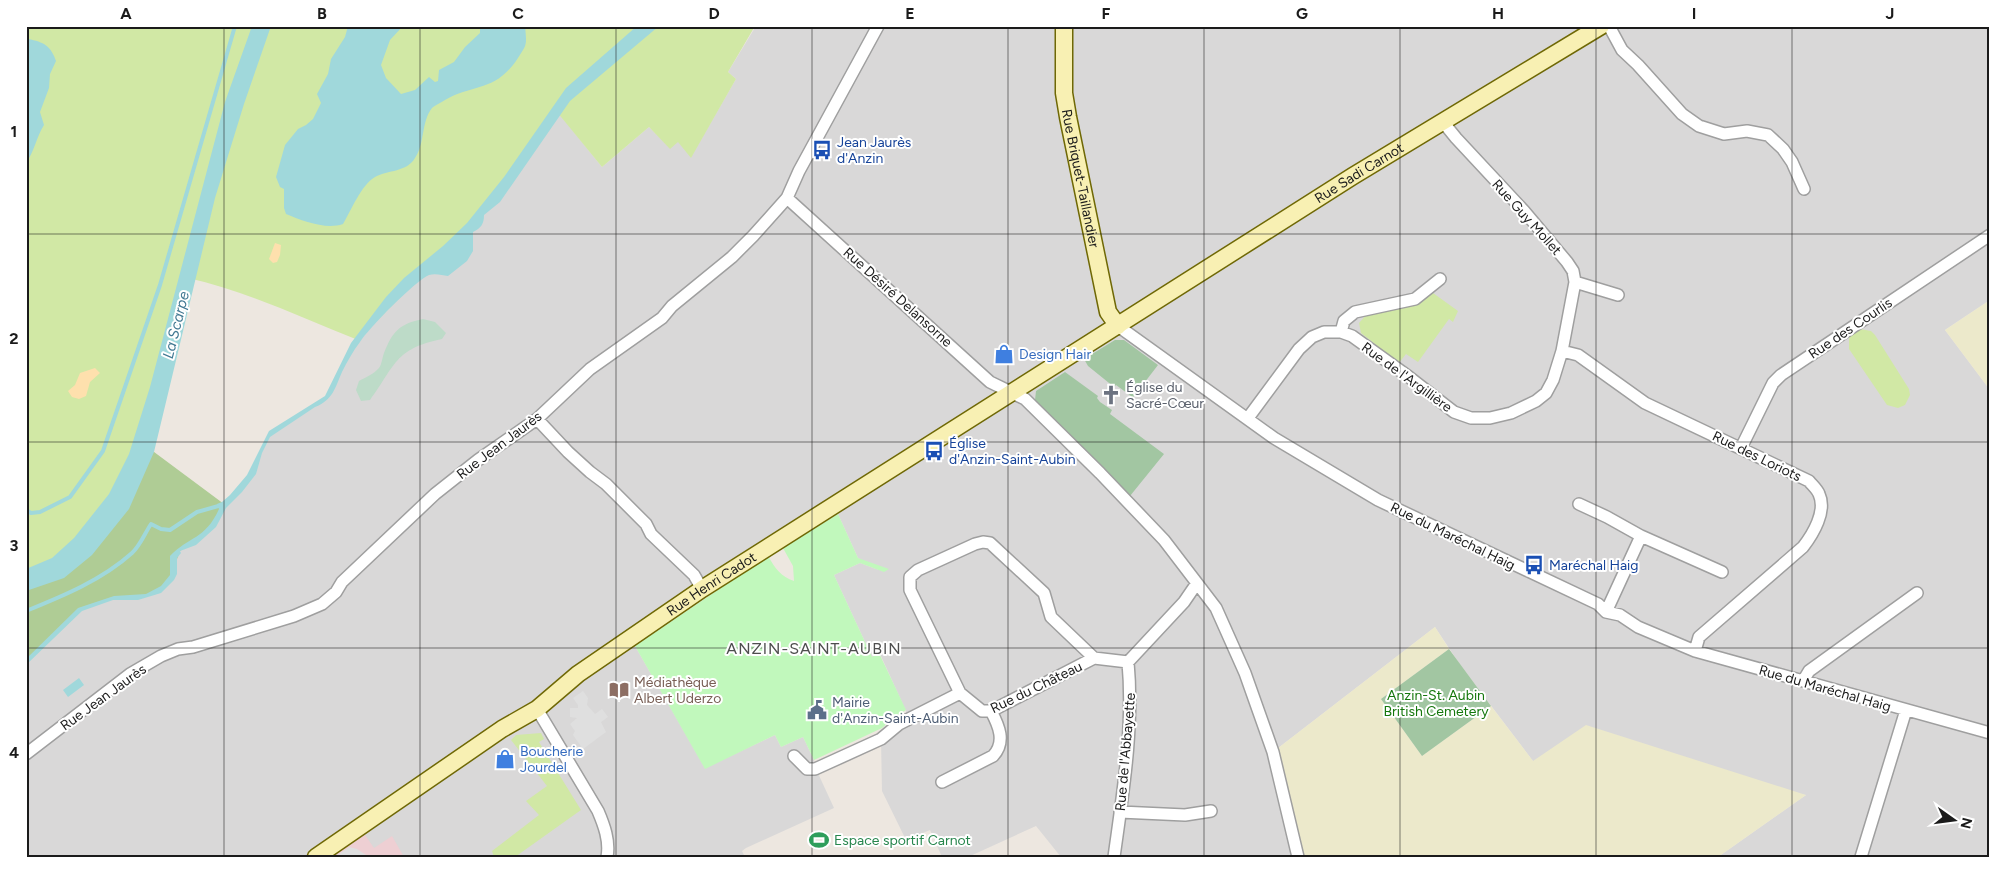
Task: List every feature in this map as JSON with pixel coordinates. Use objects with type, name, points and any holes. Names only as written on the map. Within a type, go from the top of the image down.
[{"type":"main road","name":"Rue Briquet-Taillandier","points":[[1064,26],[1064,92],[1068,118],[1108,312],[1118,326]]},
{"type":"main road","name":"Rue Sadi Carnot","points":[[1118,326],[1210,266],[1602,26]]},
{"type":"main road","name":"Rue Henri Cadot","points":[[316,857],[502,729],[537,709],[578,674],[702,588],[1118,326]]},
{"type":"street","name":"Rue Jean Jaurès","points":[[26,754],[130,674],[161,656],[178,649],[193,647],[271,624],[322,604],[336,592],[342,582],[435,494],[478,460],[537,419],[590,369],[662,318],[672,306],[732,257],[787,198],[799,171],[878,26]]},
{"type":"street","points":[[1609,26],[1622,50],[1682,114],[1700,126],[1724,134],[1747,131],[1768,135],[1792,162],[1804,189]]},
{"type":"street","name":"Rue Guy Mollet","points":[[1443,122],[1524,211],[1567,262],[1573,271],[1575,282]]},
{"type":"street","name":"Rue Désiré Delansorne","points":[[787,198],[990,382],[1028,402],[1164,540],[1216,608],[1245,673],[1273,752],[1298,857]]},
{"type":"street","name":"Rue des Courlis","points":[[1741,448],[1774,383],[1781,375],[1990,235]]},
{"type":"street","points":[[1248,418],[1299,349],[1312,337],[1324,332],[1341,332],[1344,321],[1355,312],[1415,299],[1440,279]]},
{"type":"street","points":[[1575,282],[1618,295]]},
{"type":"street","name":"Rue de l'Argillière","points":[[1341,332],[1352,336],[1454,412],[1471,418],[1490,418],[1511,413],[1536,401],[1546,393],[1553,380],[1562,351],[1575,282]]},
{"type":"street","name":"Rue du Maréchal Haig","points":[[1118,326],[1274,438],[1378,500],[1598,604],[1606,612],[1620,616],[1638,627],[1695,651],[1990,733]]},
{"type":"street","name":"Rue des Loriots","points":[[1562,351],[1578,355],[1645,403],[1808,481],[1819,494],[1820,515],[1812,535],[1803,547],[1698,637],[1695,651]]},
{"type":"street","points":[[537,419],[575,459],[606,484],[646,524],[651,534],[694,575],[702,588]]},
{"type":"street","points":[[1579,504],[1641,536],[1722,572]]},
{"type":"street","points":[[1606,612],[1641,536]]},
{"type":"street","points":[[794,756],[807,769],[816,769],[881,739],[899,724],[960,694],[910,590],[910,577],[918,570],[975,544],[982,542],[990,543],[1044,593],[1051,617],[1094,658]]},
{"type":"street","points":[[1128,662],[1184,602],[1197,583]]},
{"type":"street","points":[[1803,680],[1809,671],[1917,593]]},
{"type":"street","name":"Rue du Château","points":[[960,694],[982,711],[991,711],[1094,658],[1128,662]]},
{"type":"street","name":"Rue de l'Abbayette","points":[[1114,857],[1129,732],[1130,688],[1128,662]]},
{"type":"street","points":[[537,709],[598,811],[604,824],[607,839],[607,857]]},
{"type":"street","points":[[1861,857],[1906,710]]},
{"type":"street","points":[[942,782],[993,756],[997,751],[1000,742],[1000,728],[991,711]]},
{"type":"street","points":[[1120,812],[1184,815],[1211,811]]},
{"type":"shaded area","points":[[756,26],[1990,26],[1990,300],[1945,330],[1990,390],[1990,857],[1718,857],[1806,795],[1533,761],[1461,666],[1435,627],[1273,752],[1298,857],[1061,857],[1036,826],[968,857],[942,857],[930,830],[906,840],[882,791],[881,739],[908,719],[880,654],[872,657],[834,575],[860,563],[879,570],[858,558],[838,514],[828,508],[629,640],[635,646],[705,768],[775,735],[781,747],[803,737],[834,808],[746,848],[742,851],[745,857],[26,857],[26,662],[79,610],[173,565],[180,551],[219,515],[244,487],[268,436],[330,395],[350,352],[557,111],[602,167],[649,127],[670,148],[678,141],[691,157],[736,79],[728,72]]},
{"type":"shaded area","points":[[1990,300],[1990,390],[1945,330]]},
{"type":"shaded area","points":[[1435,627],[1449,649],[1381,699],[1422,756],[1491,706],[1533,761],[1586,725],[1806,795],[1718,857],[1298,857],[1273,752]]},
{"type":"shaded area","points":[[583,691],[588,698],[587,705],[595,714],[602,709],[608,717],[601,722],[606,732],[583,749],[573,735],[575,731],[570,724],[577,718],[570,717],[570,708],[578,708],[573,698]]},
{"type":"shaded area","points":[[363,832],[374,848],[392,836],[404,857],[327,857]]},
{"type":"shaded area","points":[[349,847],[357,849],[369,857],[335,857]]},
{"type":"green space","points":[[26,26],[755,26],[728,72],[736,79],[691,158],[678,142],[670,149],[649,127],[602,167],[557,112],[527,155],[430,267],[358,340],[232,290],[188,278],[111,512],[26,579]]},
{"type":"green space","points":[[1433,293],[1458,311],[1453,322],[1449,319],[1418,362],[1406,354],[1399,363],[1361,333],[1359,323],[1367,314],[1413,305]]},
{"type":"green space","points":[[423,319],[435,322],[446,333],[442,339],[426,343],[405,353],[370,400],[361,401],[356,390],[359,381],[379,368],[387,345],[394,334],[402,326]]},
{"type":"green space","points":[[1860,329],[1871,331],[1875,335],[1909,389],[1910,395],[1905,405],[1898,408],[1887,405],[1849,349],[1849,338],[1854,331]]},
{"type":"green space","points":[[1115,340],[1124,340],[1158,365],[1128,404],[1131,396],[1116,385],[1114,387],[1088,366],[1084,359]]},
{"type":"green space","points":[[1065,372],[1098,396],[1097,398],[1100,402],[1112,410],[1110,414],[1164,454],[1130,496],[1035,400],[1036,391]]},
{"type":"green space","points":[[146,446],[224,504],[213,526],[180,551],[169,581],[148,596],[116,597],[79,610],[26,662],[26,579],[78,553]]},
{"type":"green space","points":[[838,514],[858,558],[889,569],[884,572],[860,563],[834,575],[872,657],[879,653],[906,710],[882,728],[814,760],[803,737],[781,747],[775,735],[705,769],[635,646],[768,556],[779,572],[794,581],[793,566],[783,548]]},
{"type":"green space","name":"Anzin-St. Aubin British Cemetery","points":[[1449,649],[1491,706],[1422,756],[1381,699]]},
{"type":"green space","points":[[541,733],[544,739],[539,742],[581,810],[515,857],[494,857],[492,851],[539,815],[526,801],[547,786],[511,740],[516,735]]},
{"type":"sand","points":[[275,243],[281,245],[280,255],[277,262],[273,263],[269,259]]},
{"type":"sand","points":[[95,368],[100,373],[90,382],[86,396],[79,399],[72,397],[68,391],[75,385],[80,373]]},
{"type":"water","name":"La Scarpe","points":[[252,26],[271,26],[244,104],[215,198],[154,452],[129,509],[92,555],[64,578],[26,591],[26,569],[52,558],[74,538],[109,494],[129,454],[150,387],[225,102]]},
{"type":"water","points":[[348,26],[403,26],[390,40],[381,65],[386,78],[401,94],[415,90],[429,77],[435,82],[438,81],[439,70],[454,62],[465,47],[480,33],[480,26],[525,26],[526,42],[516,61],[500,78],[455,95],[432,108],[426,120],[418,152],[412,163],[375,177],[365,186],[343,224],[329,226],[307,222],[286,214],[284,208],[284,189],[280,187],[276,177],[285,145],[298,129],[313,119],[321,103],[317,94],[328,74],[331,59],[345,37]]},
{"type":"water","points":[[637,26],[659,26],[570,101],[500,202],[484,215],[482,225],[473,232],[473,251],[467,261],[448,276],[429,275],[414,286],[373,326],[357,345],[330,397],[270,437],[262,453],[256,474],[226,508],[216,527],[196,545],[180,551],[181,553],[177,558],[177,574],[174,580],[161,593],[138,600],[113,600],[82,611],[26,665],[26,659],[78,608],[114,596],[146,594],[161,586],[170,575],[170,556],[208,527],[219,509],[217,504],[230,495],[247,475],[269,431],[325,396],[351,343],[386,297],[404,278],[443,246],[467,223],[504,177],[566,88]]},
{"type":"water","points":[[28,39],[49,48],[56,61],[50,74],[49,88],[40,112],[44,125],[26,163],[26,40]]},
{"type":"water","points":[[79,678],[84,685],[68,697],[63,690]]},
{"type":"waterway","points":[[26,510],[31,513],[40,512],[70,497],[103,451],[160,285],[235,26]]},
{"type":"waterway","points":[[26,611],[68,593],[120,563],[135,550],[151,524],[161,529],[170,530],[197,512],[222,505]]},
{"type":"place","name":"Jean Jaurès d'Anzin","points":[[822,150]]},
{"type":"place","name":"Design Hair","points":[[1004,354]]},
{"type":"place","name":"Église du Sacré-Cœur","points":[[1111,395]]},
{"type":"place","name":"Église d'Anzin-Saint-Aubin","points":[[934,451]]},
{"type":"place","name":"Maréchal Haig","points":[[1534,565]]},
{"type":"place","name":"Médiathèque Albert Uderzo","points":[[619,690]]},
{"type":"place","name":"Mairie d'Anzin-Saint-Aubin","points":[[817,710]]},
{"type":"place","name":"Boucherie Jourdel","points":[[505,759]]},
{"type":"place","name":"Espace sportif Carnot","points":[[819,840]]},
{"type":"district","name":"ANZIN-SAINT-AUBIN","points":[[814,648]]}]
